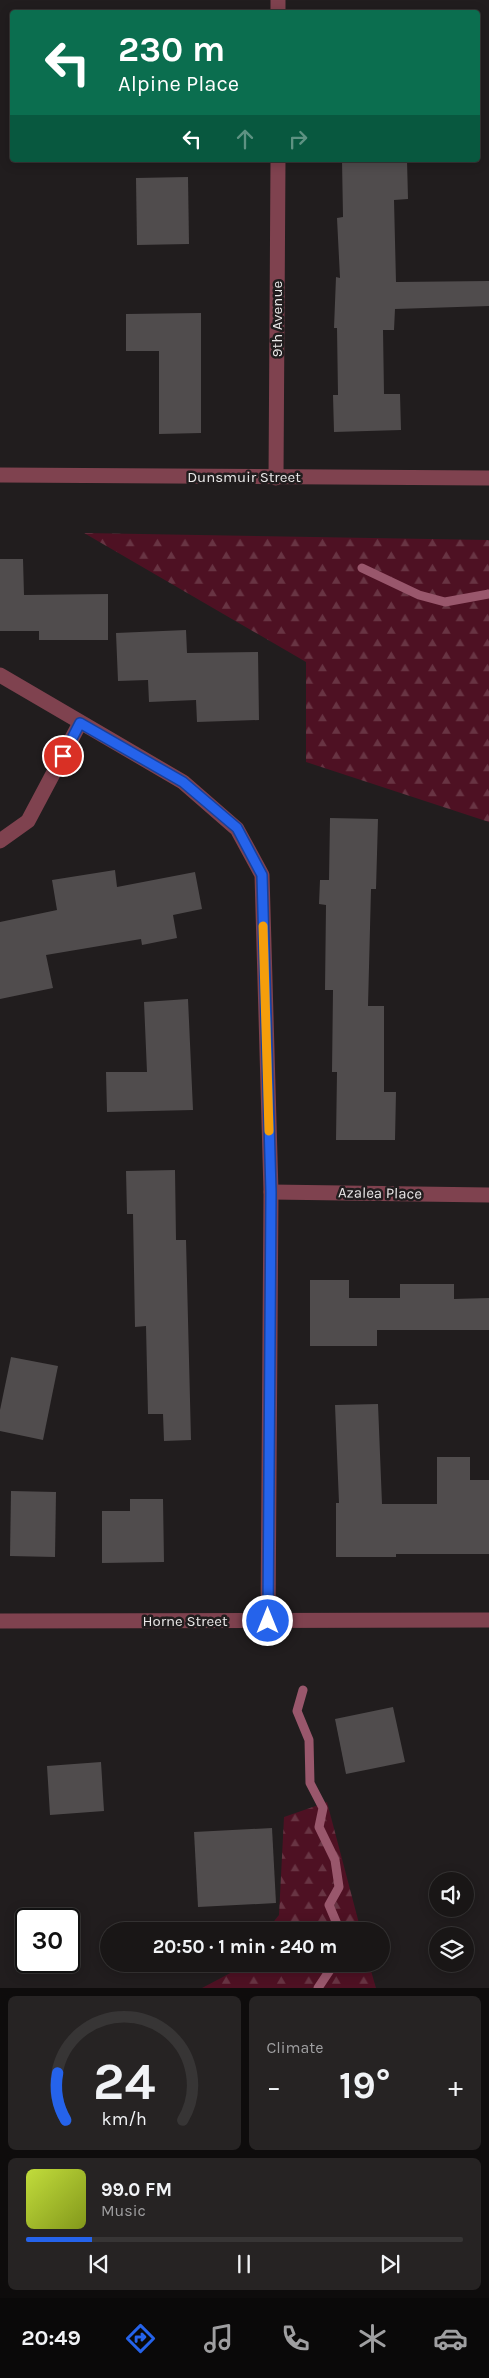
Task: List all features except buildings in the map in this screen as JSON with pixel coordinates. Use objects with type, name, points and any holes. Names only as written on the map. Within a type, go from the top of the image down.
[{"type":"street","name":"9th Avenue","points":[[276,478],[278,162]]},
{"type":"street","name":"Dunsmuir Street","points":[[0,475],[489,478]]},
{"type":"street","points":[[0,675],[183,782],[237,828],[262,875],[271,1192],[268,1621]]},
{"type":"street","points":[[0,841],[28,821],[80,723]]},
{"type":"street","name":"Azalea Place","points":[[271,1192],[489,1195]]},
{"type":"street","name":"Horne Street","points":[[0,1622],[489,1620]]},
{"type":"green space","points":[[84,533],[489,540],[489,822],[306,762],[306,662]]},
{"type":"green space","points":[[327,1802],[359,1922],[273,1922],[279,1915],[284,1817]]},
{"type":"green space","points":[[232,1972],[371,1972],[376,1988],[202,1988]]},
{"type":"waterway","points":[[362,568],[419,595],[445,602],[489,594]]},
{"type":"waterway","points":[[303,1690],[297,1711],[309,1740],[310,1783],[323,1808],[319,1827],[335,1860],[339,1887],[329,1905],[336,1922]]},
{"type":"waterway","points":[[318,1988],[329,1972]]},
{"type":"slow traffic","points":[[263,926],[269,1131]]},
{"type":"route","points":[[63,756],[80,723],[183,782],[237,828],[262,875],[271,1192],[268,1621]]}]
